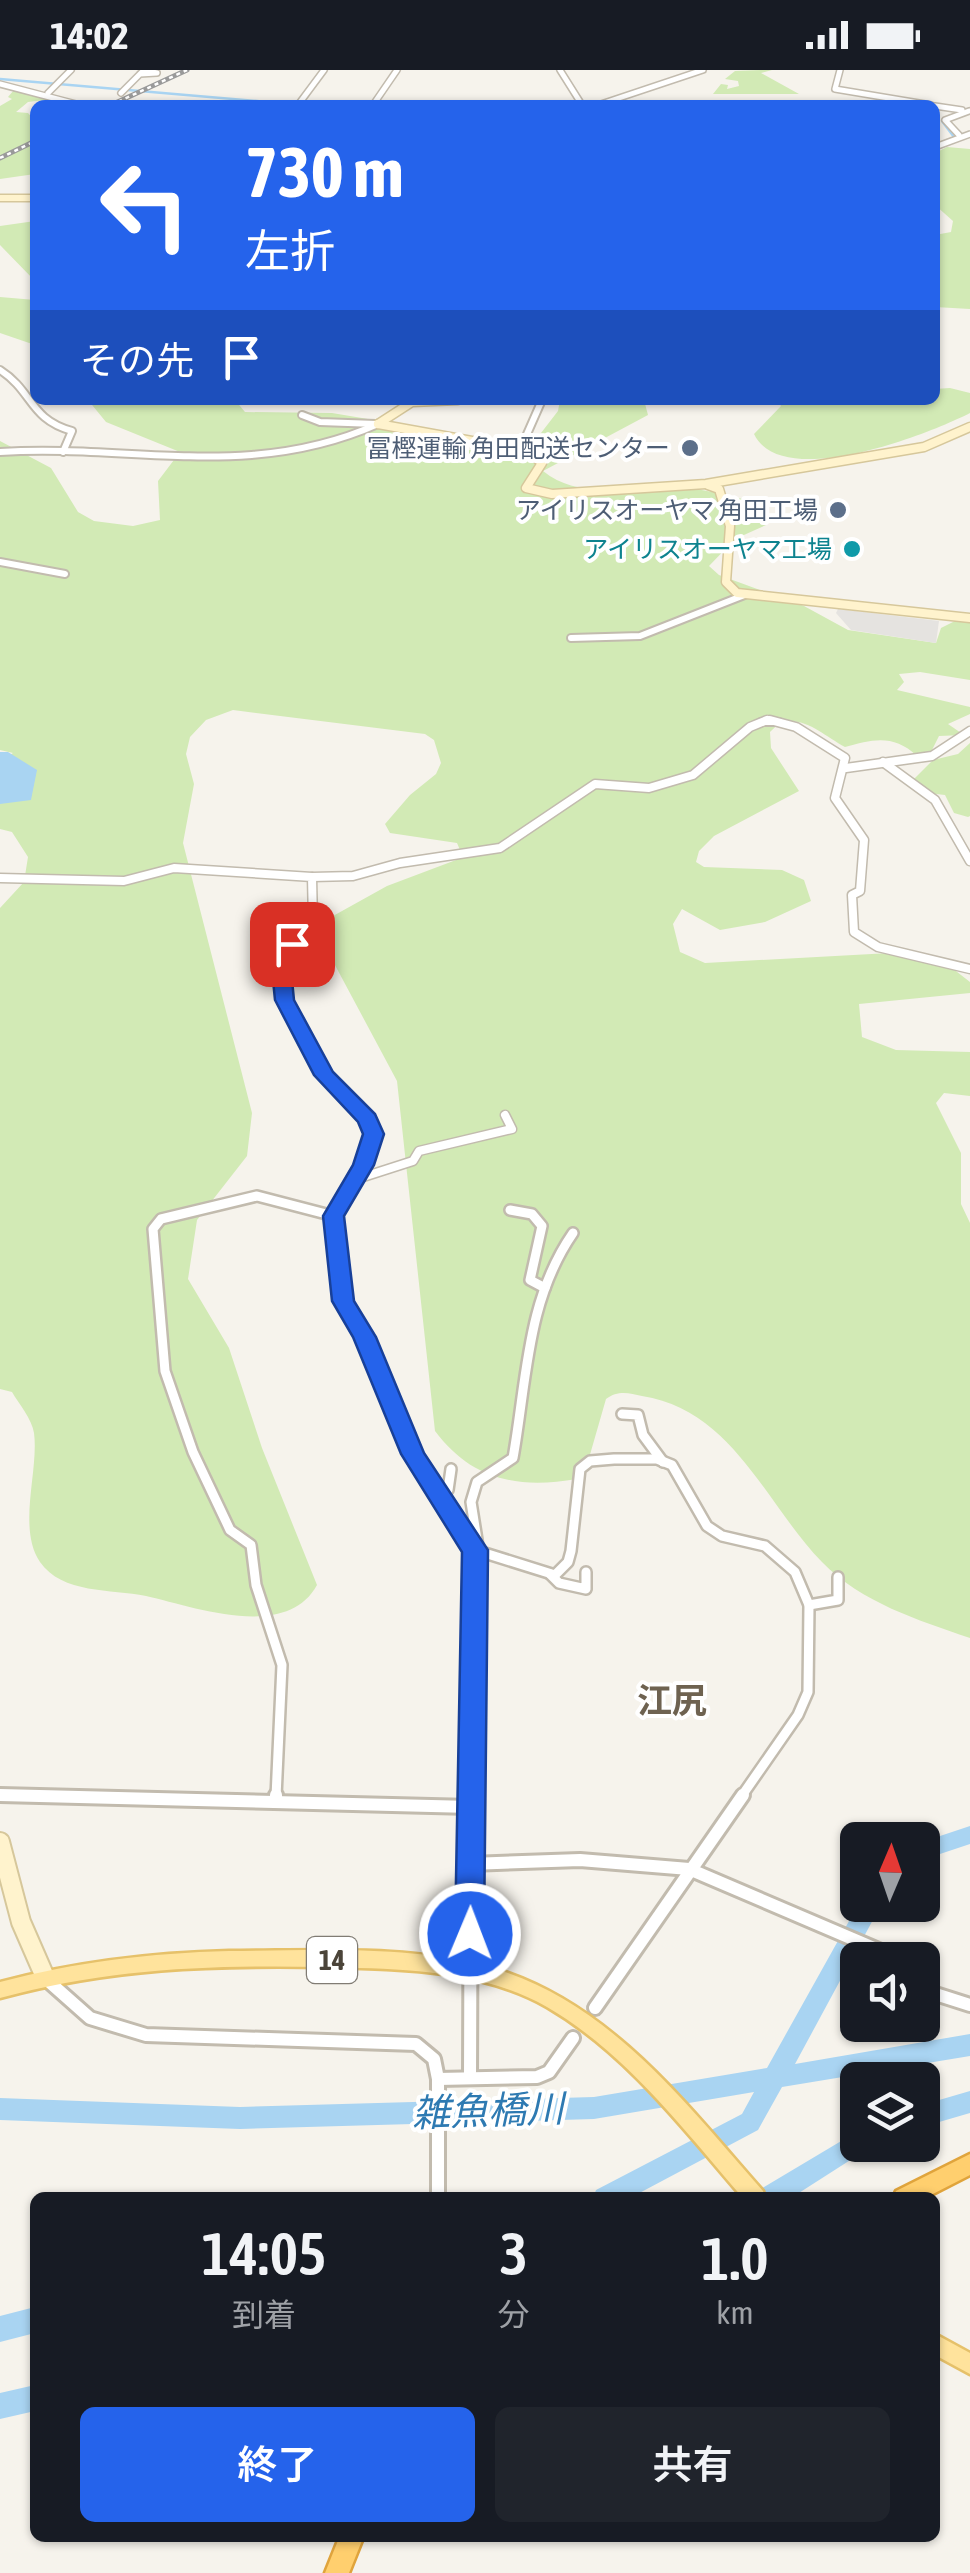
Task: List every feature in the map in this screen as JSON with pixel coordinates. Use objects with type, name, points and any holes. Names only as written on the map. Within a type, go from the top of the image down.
[{"type":"highway","points":[[915,2192],[970,2164]]},
{"type":"highway","points":[[338,2573],[350,2542]]},
{"type":"main road","name":"14","points":[[0,1990],[120,1962],[176,1958],[412,1961],[469,1968],[554,2002],[639,2066],[751,2192]]},
{"type":"main road","points":[[940,2347],[970,2364]]},
{"type":"street","points":[[48,92],[71,70]]},
{"type":"street","points":[[302,100],[324,70]]},
{"type":"street","points":[[376,100],[397,70]]},
{"type":"street","points":[[560,70],[579,100]]},
{"type":"street","points":[[613,100],[702,70]]},
{"type":"street","points":[[840,70],[835,90],[900,100]]},
{"type":"street","points":[[122,91],[142,71]]},
{"type":"street","points":[[0,84],[48,92],[68,100]]},
{"type":"street","points":[[940,106],[970,111]]},
{"type":"street","points":[[959,135],[944,120],[970,111]]},
{"type":"street","points":[[940,144],[970,134]]},
{"type":"street","points":[[0,198],[30,198]]},
{"type":"street","points":[[0,370],[23,388],[30,404]]},
{"type":"street","points":[[30,405],[35,416],[52,427],[72,431],[63,452]]},
{"type":"street","points":[[0,452],[27,448],[233,457],[334,442],[378,424],[407,405]]},
{"type":"street","points":[[520,450],[540,405]]},
{"type":"street","points":[[302,414],[320,422],[378,424],[520,450],[542,464],[526,488],[540,494],[706,484],[924,447],[970,427]]},
{"type":"street","points":[[706,484],[719,489],[729,512],[733,556],[726,582],[747,594],[970,618]]},
{"type":"street","points":[[0,562],[65,574]]},
{"type":"street","points":[[571,638],[640,636],[747,594]]},
{"type":"street","points":[[0,878],[124,880],[174,868],[353,876],[400,863],[496,850],[522,837],[595,784],[649,788],[693,775],[750,727],[768,719],[811,735],[845,758],[846,768],[834,798],[865,845],[860,891],[852,896],[854,932],[878,947],[970,969]]},
{"type":"street","points":[[846,768],[874,768],[883,762],[942,753],[970,731]]},
{"type":"street","points":[[883,762],[939,804],[970,861]]},
{"type":"street","points":[[312,876],[313,922],[292,944],[281,970],[284,1000],[324,1075],[367,1119],[373,1134],[372,1148],[334,1216],[343,1301],[365,1337],[413,1454],[475,1550],[550,1574],[558,1583],[586,1588],[586,1572]]},
{"type":"street","points":[[356,1179],[413,1160],[419,1152],[438,1146],[512,1130],[505,1115]]},
{"type":"street","points":[[433,1132],[438,1146]]},
{"type":"street","points":[[276,1801],[282,1665],[256,1585],[250,1545],[230,1530],[193,1452],[162,1361],[153,1224],[256,1196],[334,1216]]},
{"type":"street","points":[[510,1210],[532,1214],[542,1226],[530,1280],[546,1288]]},
{"type":"street","points":[[470,2078],[470,1864],[478,1546],[471,1502],[477,1482],[513,1458],[531,1341],[562,1246],[573,1233]]},
{"type":"street","points":[[622,1414],[638,1415],[643,1435],[662,1462]]},
{"type":"street","points":[[550,1574],[568,1562],[580,1468],[590,1461],[614,1459],[662,1462],[672,1465],[682,1478],[707,1526],[722,1536],[764,1546],[780,1556],[795,1572],[808,1605],[808,1692],[798,1715],[595,2008]]},
{"type":"street","points":[[438,1498],[448,1490],[451,1470]]},
{"type":"street","points":[[808,1605],[838,1600],[838,1578]]},
{"type":"street","points":[[0,1795],[471,1807]]},
{"type":"street","points":[[0,1842],[22,1922],[44,1977],[70,2008],[114,2030],[146,2036],[416,2044],[434,2060],[438,2081],[438,2192]]},
{"type":"street","points":[[470,1864],[552,1858],[653,1862],[689,1869],[862,1942]]},
{"type":"street","points":[[940,1995],[970,2004]]},
{"type":"street","points":[[438,2081],[536,2078],[549,2072],[572,2038]]},
{"type":"green space","points":[[772,70],[761,73],[799,94],[713,94],[721,84],[728,85],[727,89],[739,86],[738,81],[725,79],[735,71]]},
{"type":"green space","points":[[14,90],[61,98],[30,100],[16,112],[30,115],[30,175],[0,179],[0,106],[12,99],[8,97]]},
{"type":"green space","points":[[947,147],[970,149],[970,309],[940,307],[940,234],[951,232],[953,221],[940,209],[940,150]]},
{"type":"green space","points":[[30,222],[30,276],[0,245],[0,226]]},
{"type":"green space","points":[[0,297],[30,300],[30,343],[0,333]]},
{"type":"green space","points":[[940,389],[970,393],[970,413],[923,433],[857,453],[794,458],[770,451],[754,434],[780,405],[940,405]]},
{"type":"green space","points":[[92,405],[239,405],[245,412],[332,413],[368,419],[419,447],[517,453],[529,436],[541,433],[559,405],[645,405],[648,415],[543,471],[577,487],[668,485],[769,506],[766,525],[735,539],[709,566],[719,575],[804,606],[848,630],[936,643],[941,628],[957,620],[970,620],[970,680],[920,672],[899,674],[904,682],[897,690],[970,707],[970,714],[948,724],[964,735],[939,736],[930,754],[917,756],[891,741],[845,747],[807,724],[788,721],[770,732],[771,748],[799,791],[714,836],[699,851],[696,862],[704,867],[782,870],[804,880],[811,901],[765,922],[720,930],[682,909],[673,924],[680,952],[705,963],[890,953],[952,968],[970,982],[970,993],[859,1004],[862,1037],[896,1050],[970,1052],[970,1096],[944,1093],[936,1103],[961,1153],[961,1204],[970,1223],[970,1638],[892,1609],[838,1576],[802,1539],[724,1440],[701,1420],[674,1405],[628,1393],[606,1399],[587,1465],[577,1479],[555,1482],[515,1481],[480,1470],[449,1448],[435,1431],[397,1081],[328,952],[333,916],[387,886],[456,860],[460,850],[457,843],[390,833],[385,824],[410,795],[436,774],[441,763],[434,740],[425,734],[233,710],[206,720],[190,737],[186,754],[194,784],[183,843],[252,1113],[247,1156],[197,1220],[188,1279],[229,1348],[262,1448],[317,1585],[303,1602],[284,1612],[237,1616],[74,1585],[49,1572],[40,1562],[33,1548],[29,1516],[34,1433],[12,1392],[0,1389],[0,908],[24,882],[28,857],[12,832],[0,829],[0,761],[13,753],[0,750],[0,441],[51,468],[78,512],[94,521],[133,526],[160,520],[158,481],[180,452],[106,422]]},
{"type":"green space","points":[[970,743],[968,817],[954,813],[945,795],[927,793],[911,782],[933,760],[958,754]]},
{"type":"shaded area","points":[[838,609],[939,621],[936,643],[851,630],[836,613]]},
{"type":"water","points":[[0,752],[8,752],[37,770],[31,800],[0,804]]},
{"type":"waterway","points":[[0,79],[244,100]]},
{"type":"waterway","points":[[945,118],[942,121],[954,137]]},
{"type":"waterway","points":[[524,446],[531,432]]},
{"type":"waterway","points":[[940,1845],[970,1835]]},
{"type":"waterway","points":[[774,2078],[861,1922]]},
{"type":"waterway","name":"雑魚橋川","points":[[774,2078],[970,2045]]},
{"type":"waterway","name":"雑魚橋川","points":[[0,2109],[240,2118],[594,2108],[774,2078]]},
{"type":"waterway","points":[[616,2192],[750,2122],[774,2078]]},
{"type":"waterway","points":[[940,2111],[970,2102]]},
{"type":"waterway","points":[[778,2192],[840,2153]]},
{"type":"waterway","points":[[0,2329],[30,2321]]},
{"type":"waterway","points":[[0,2406],[30,2399]]},
{"type":"railway","points":[[122,100],[187,70]]},
{"type":"railway","points":[[0,158],[30,143]]},
{"type":"place","name":"冨樫運輸 角田配送センター","points":[[690,448]]},
{"type":"place","name":"アイリスオーヤマ 角田工場","points":[[838,510]]},
{"type":"place","name":"アイリスオーヤマ工場","points":[[852,549]]},
{"type":"district","name":"江尻","points":[[672,1701]]},
{"type":"route","points":[[292,944],[281,970],[284,1000],[324,1075],[367,1119],[373,1134],[372,1148],[356,1182],[342,1198],[334,1216],[343,1301],[365,1337],[413,1454],[456,1527],[475,1550],[470,1934]]}]
